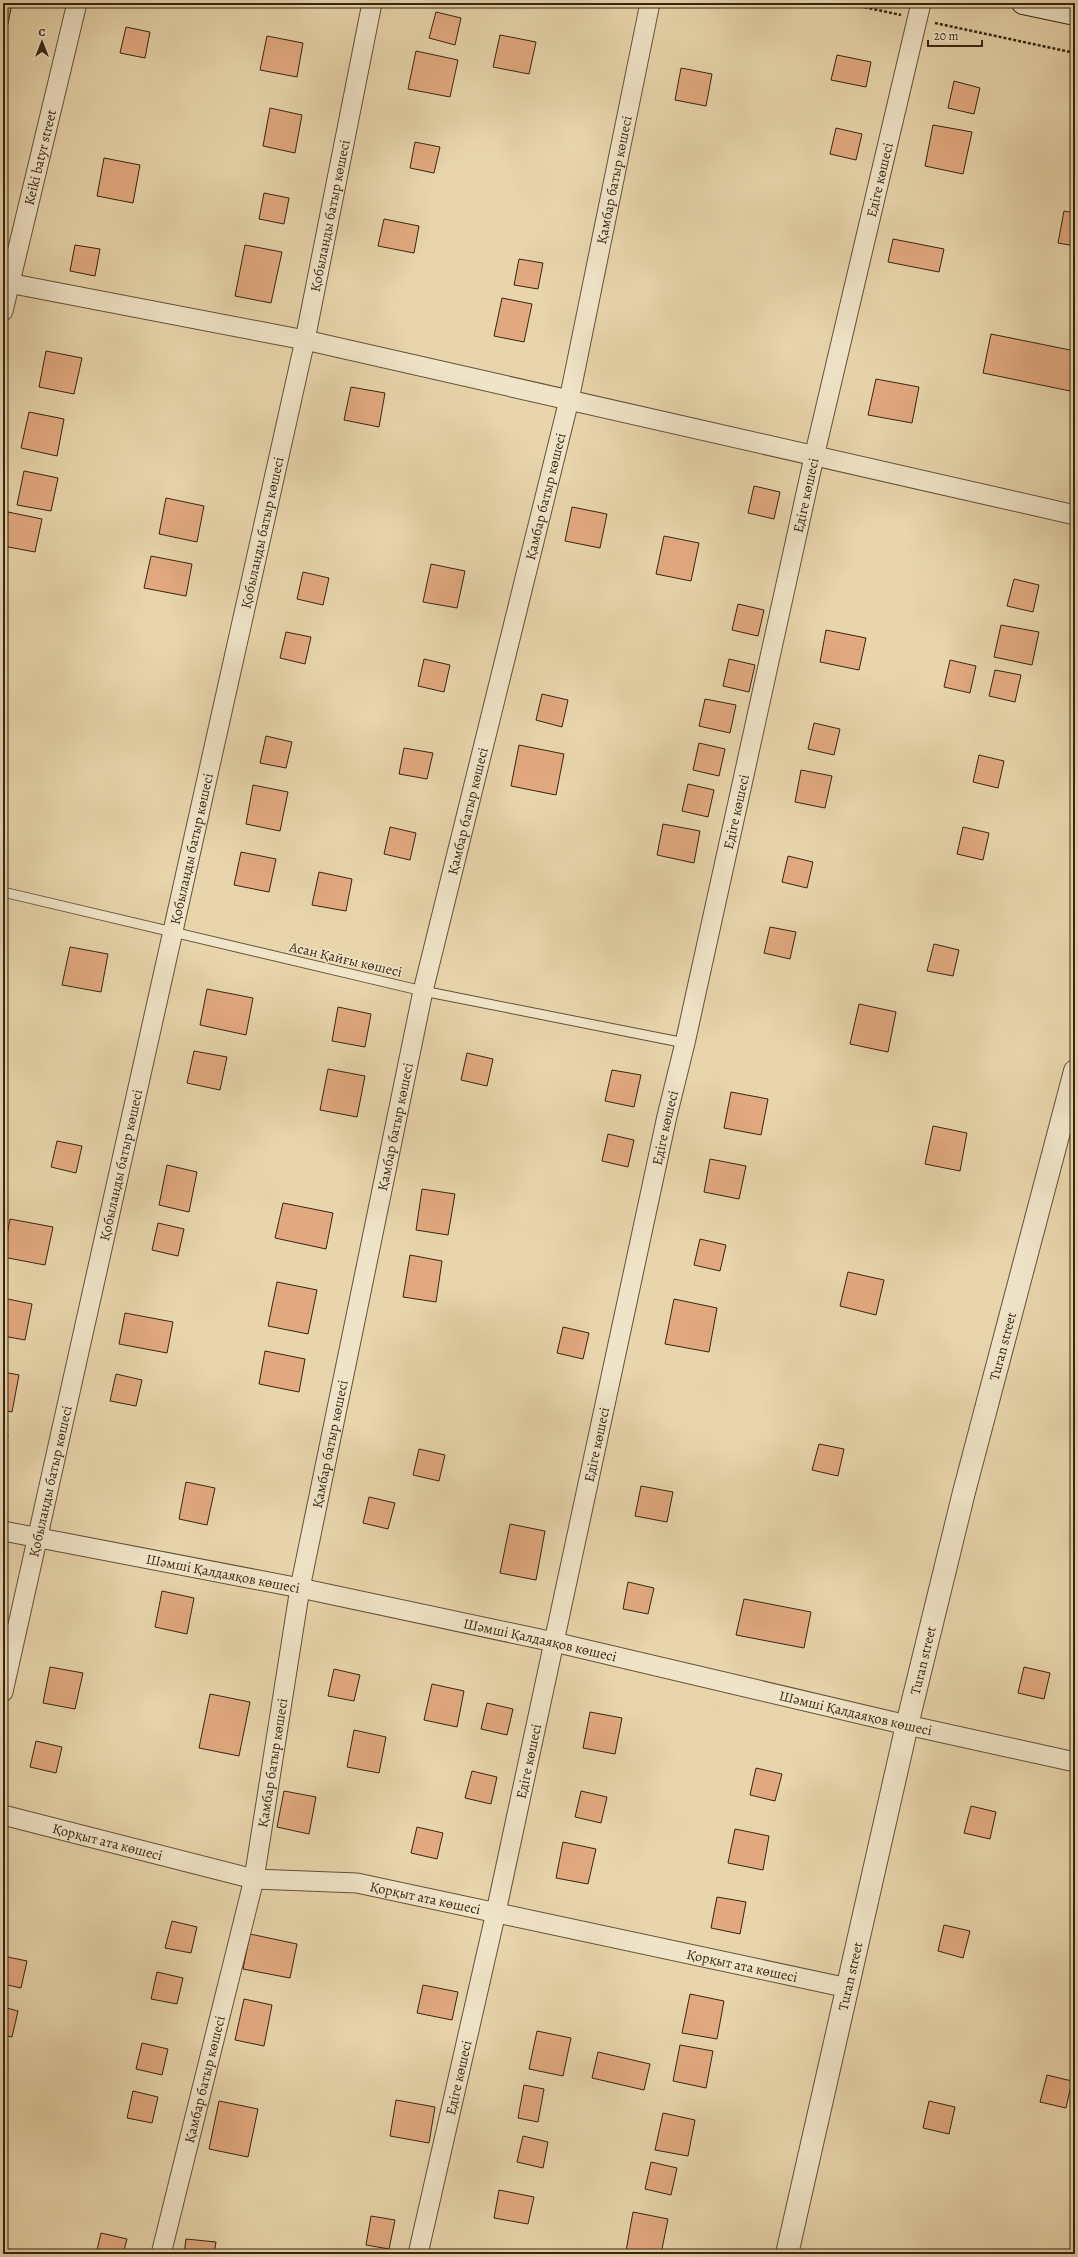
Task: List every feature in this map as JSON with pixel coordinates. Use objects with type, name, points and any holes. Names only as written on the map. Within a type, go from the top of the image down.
[{"type":"street","name":"Keiki batyr street","points":[[3,311],[6,283],[77,3]]},
{"type":"street","name":"Қобыланды батыр көшесі","points":[[3,1692],[174,934],[305,340],[372,3]]},
{"type":"street","name":"Қамбар батыр көшесі","points":[[161,2254],[254,1879],[300,1588],[423,992],[569,400],[650,3]]},
{"type":"street","points":[[1023,3],[1075,14]]},
{"type":"street","name":"Едіге көшесі","points":[[418,2254],[496,1912],[666,1116],[685,1043],[814,457],[919,11]]},
{"type":"street","points":[[6,283],[305,340],[1075,516]]},
{"type":"street","name":"Turan street","points":[[787,2254],[907,1725],[964,1492],[1075,1071]]},
{"type":"street","name":"Шәмші Қалдаяқов көшесі","points":[[3,1531],[37,1539],[300,1588],[554,1642],[907,1725],[1075,1762]]},
{"type":"street","name":"Қорқыт ата көшесі","points":[[3,1815],[254,1879],[357,1883],[848,1988]]},
{"type":"lane","name":"Асан Қайғы көшесі","points":[[3,892],[174,934],[423,992],[685,1043]]},
{"type":"path","points":[[845,3],[919,11],[1075,53]]},
{"type":"building","points":[[3,3],[12,3],[8,24],[3,23]]},
{"type":"building","points":[[147,3],[163,3],[162,6]]},
{"type":"building","points":[[436,12],[461,18],[455,45],[429,38]]},
{"type":"building","points":[[126,27],[150,32],[145,58],[120,53]]},
{"type":"building","points":[[500,35],[536,42],[529,74],[493,67]]},
{"type":"building","points":[[267,36],[303,43],[297,77],[260,70]]},
{"type":"building","points":[[416,51],[458,60],[450,97],[408,89]]},
{"type":"building","points":[[837,55],[871,62],[866,87],[831,80]]},
{"type":"building","points":[[681,68],[712,74],[706,106],[675,100]]},
{"type":"building","points":[[954,81],[980,88],[974,114],[948,108]]},
{"type":"building","points":[[270,108],[302,115],[295,153],[263,146]]},
{"type":"building","points":[[933,125],[972,132],[963,174],[925,166]]},
{"type":"building","points":[[836,128],[862,134],[856,160],[830,154]]},
{"type":"building","points":[[415,142],[440,147],[434,173],[410,168]]},
{"type":"building","points":[[104,158],[140,165],[133,203],[97,196]]},
{"type":"building","points":[[264,193],[289,198],[284,224],[259,219]]},
{"type":"building","points":[[1064,211],[1075,213],[1075,246],[1058,243]]},
{"type":"building","points":[[384,219],[419,226],[414,253],[378,246]]},
{"type":"building","points":[[893,239],[944,249],[939,272],[888,262]]},
{"type":"building","points":[[75,245],[100,249],[95,276],[70,271]]},
{"type":"building","points":[[245,245],[282,252],[271,303],[235,296]]},
{"type":"building","points":[[519,259],[543,263],[538,289],[514,285]]},
{"type":"building","points":[[502,298],[532,304],[524,342],[494,336]]},
{"type":"building","points":[[991,334],[1075,351],[1075,392],[983,373]]},
{"type":"building","points":[[46,351],[82,358],[74,394],[39,387]]},
{"type":"building","points":[[876,379],[919,387],[912,423],[868,415]]},
{"type":"building","points":[[351,387],[385,393],[379,427],[344,420]]},
{"type":"building","points":[[29,412],[64,419],[57,456],[21,448]]},
{"type":"building","points":[[24,471],[58,478],[51,511],[17,505]]},
{"type":"building","points":[[754,486],[780,492],[774,519],[748,513]]},
{"type":"building","points":[[166,498],[204,506],[197,542],[159,534]]},
{"type":"building","points":[[572,507],[607,514],[600,548],[565,541]]},
{"type":"building","points":[[8,512],[42,519],[35,552],[3,546]]},
{"type":"building","points":[[664,536],[699,543],[691,581],[656,574]]},
{"type":"building","points":[[151,556],[192,564],[186,596],[144,588]]},
{"type":"building","points":[[431,564],[465,571],[457,608],[423,602]]},
{"type":"building","points":[[303,572],[329,578],[323,605],[297,599]]},
{"type":"building","points":[[1014,579],[1039,585],[1033,612],[1007,606]]},
{"type":"building","points":[[738,604],[764,610],[758,636],[732,630]]},
{"type":"building","points":[[1001,625],[1039,632],[1032,665],[994,657]]},
{"type":"building","points":[[826,630],[866,638],[859,670],[820,662]]},
{"type":"building","points":[[286,632],[311,637],[305,664],[280,658]]},
{"type":"building","points":[[424,659],[450,665],[444,692],[418,686]]},
{"type":"building","points":[[729,659],[755,665],[749,692],[723,686]]},
{"type":"building","points":[[950,660],[976,666],[970,693],[944,687]]},
{"type":"building","points":[[995,670],[1021,675],[1015,702],[989,696]]},
{"type":"building","points":[[542,694],[568,700],[562,727],[536,720]]},
{"type":"building","points":[[705,699],[736,705],[730,733],[699,726]]},
{"type":"building","points":[[814,723],[840,729],[834,755],[808,749]]},
{"type":"building","points":[[266,736],[292,742],[286,768],[260,763]]},
{"type":"building","points":[[699,743],[725,749],[719,776],[693,770]]},
{"type":"building","points":[[519,745],[564,754],[556,795],[511,786]]},
{"type":"building","points":[[404,748],[433,753],[427,779],[399,774]]},
{"type":"building","points":[[979,755],[1004,761],[998,788],[973,782]]},
{"type":"building","points":[[801,770],[832,776],[825,808],[795,802]]},
{"type":"building","points":[[688,784],[714,790],[708,817],[682,811]]},
{"type":"building","points":[[253,785],[288,792],[280,831],[246,824]]},
{"type":"building","points":[[663,824],[700,831],[694,863],[657,855]]},
{"type":"building","points":[[390,827],[416,833],[410,860],[384,854]]},
{"type":"building","points":[[963,827],[989,833],[983,860],[957,854]]},
{"type":"building","points":[[241,852],[276,859],[269,892],[234,885]]},
{"type":"building","points":[[788,856],[813,862],[807,888],[782,882]]},
{"type":"building","points":[[319,872],[352,879],[346,911],[312,905]]},
{"type":"building","points":[[770,927],[796,932],[790,959],[764,953]]},
{"type":"building","points":[[934,944],[959,950],[953,976],[927,971]]},
{"type":"building","points":[[70,947],[108,954],[101,992],[62,985]]},
{"type":"building","points":[[207,989],[253,998],[246,1035],[200,1025]]},
{"type":"building","points":[[859,1004],[896,1012],[888,1052],[850,1044]]},
{"type":"building","points":[[338,1007],[371,1014],[365,1047],[332,1041]]},
{"type":"building","points":[[194,1051],[227,1057],[220,1090],[187,1083]]},
{"type":"building","points":[[467,1053],[493,1059],[487,1086],[461,1080]]},
{"type":"building","points":[[328,1069],[365,1076],[357,1117],[320,1110]]},
{"type":"building","points":[[612,1070],[641,1075],[634,1107],[605,1101]]},
{"type":"building","points":[[731,1092],[768,1099],[761,1135],[724,1128]]},
{"type":"building","points":[[933,1126],[967,1133],[960,1171],[925,1164]]},
{"type":"building","points":[[608,1134],[634,1140],[628,1167],[602,1161]]},
{"type":"building","points":[[57,1141],[82,1146],[76,1173],[51,1167]]},
{"type":"building","points":[[710,1159],[746,1166],[739,1199],[704,1192]]},
{"type":"building","points":[[167,1165],[197,1172],[189,1212],[159,1205]]},
{"type":"building","points":[[422,1189],[455,1194],[448,1235],[416,1230]]},
{"type":"building","points":[[283,1203],[333,1213],[326,1249],[275,1238]]},
{"type":"building","points":[[10,1219],[53,1227],[45,1265],[3,1257]]},
{"type":"building","points":[[158,1223],[184,1229],[178,1256],[152,1250]]},
{"type":"building","points":[[700,1239],[726,1245],[720,1271],[694,1265]]},
{"type":"building","points":[[410,1255],[442,1261],[436,1302],[403,1297]]},
{"type":"building","points":[[848,1272],[884,1280],[876,1315],[840,1306]]},
{"type":"building","points":[[277,1282],[317,1290],[308,1334],[268,1326]]},
{"type":"building","points":[[3,1298],[32,1304],[25,1340],[3,1336]]},
{"type":"building","points":[[674,1299],[717,1308],[709,1352],[665,1344]]},
{"type":"building","points":[[125,1313],[173,1322],[167,1353],[119,1344]]},
{"type":"building","points":[[563,1327],[589,1333],[583,1359],[557,1353]]},
{"type":"building","points":[[265,1351],[305,1359],[299,1392],[259,1384]]},
{"type":"building","points":[[3,1372],[19,1375],[12,1412],[3,1410]]},
{"type":"building","points":[[116,1374],[142,1380],[136,1406],[110,1401]]},
{"type":"building","points":[[3,1434],[8,1435],[3,1458]]},
{"type":"building","points":[[819,1444],[844,1449],[838,1476],[812,1470]]},
{"type":"building","points":[[419,1449],[445,1455],[439,1481],[413,1475]]},
{"type":"building","points":[[186,1482],[215,1488],[207,1525],[179,1519]]},
{"type":"building","points":[[641,1486],[673,1492],[667,1522],[635,1516]]},
{"type":"building","points":[[369,1497],[395,1503],[388,1529],[363,1523]]},
{"type":"building","points":[[510,1524],[545,1531],[536,1580],[500,1573]]},
{"type":"building","points":[[628,1582],[654,1588],[648,1614],[623,1609]]},
{"type":"building","points":[[162,1591],[194,1598],[187,1634],[155,1627]]},
{"type":"building","points":[[744,1599],[811,1612],[804,1648],[736,1635]]},
{"type":"building","points":[[50,1667],[83,1673],[75,1709],[43,1703]]},
{"type":"building","points":[[1024,1667],[1050,1673],[1044,1699],[1018,1693]]},
{"type":"building","points":[[334,1669],[360,1675],[354,1701],[328,1696]]},
{"type":"building","points":[[432,1684],[464,1691],[457,1727],[424,1720]]},
{"type":"building","points":[[210,1694],[250,1702],[239,1756],[199,1748]]},
{"type":"building","points":[[487,1703],[513,1709],[507,1735],[481,1729]]},
{"type":"building","points":[[590,1712],[622,1718],[615,1754],[583,1748]]},
{"type":"building","points":[[354,1730],[386,1737],[379,1773],[347,1767]]},
{"type":"building","points":[[36,1741],[62,1747],[56,1773],[30,1767]]},
{"type":"building","points":[[756,1768],[782,1774],[775,1801],[750,1795]]},
{"type":"building","points":[[472,1771],[497,1777],[491,1804],[465,1798]]},
{"type":"building","points":[[284,1791],[316,1797],[309,1834],[277,1827]]},
{"type":"building","points":[[581,1791],[607,1797],[601,1823],[575,1817]]},
{"type":"building","points":[[971,1806],[996,1812],[990,1839],[964,1833]]},
{"type":"building","points":[[417,1827],[443,1833],[437,1859],[411,1853]]},
{"type":"building","points":[[735,1829],[769,1836],[763,1870],[728,1863]]},
{"type":"building","points":[[563,1842],[596,1849],[588,1884],[556,1878]]},
{"type":"building","points":[[717,1897],[746,1902],[740,1934],[711,1928]]},
{"type":"building","points":[[172,1921],[197,1927],[191,1953],[165,1948]]},
{"type":"building","points":[[944,1925],[970,1931],[963,1958],[938,1951]]},
{"type":"building","points":[[250,1934],[297,1944],[290,1978],[243,1969]]},
{"type":"building","points":[[3,1956],[27,1961],[21,1988],[3,1984]]},
{"type":"building","points":[[157,1972],[183,1978],[177,2004],[151,1999]]},
{"type":"building","points":[[423,1985],[458,1992],[452,2020],[417,2013]]},
{"type":"building","points":[[690,1994],[724,2001],[717,2039],[682,2033]]},
{"type":"building","points":[[244,1999],[272,2005],[264,2046],[235,2040]]},
{"type":"building","points":[[3,2007],[18,2011],[12,2037],[3,2035]]},
{"type":"building","points":[[537,2031],[571,2038],[563,2076],[529,2069]]},
{"type":"building","points":[[142,2043],[168,2049],[162,2075],[136,2069]]},
{"type":"building","points":[[680,2045],[713,2051],[706,2088],[673,2081]]},
{"type":"building","points":[[598,2052],[650,2064],[644,2090],[592,2078]]},
{"type":"building","points":[[1047,2075],[1072,2081],[1066,2108],[1040,2102]]},
{"type":"building","points":[[524,2085],[544,2089],[538,2122],[518,2118]]},
{"type":"building","points":[[133,2091],[158,2097],[152,2123],[127,2118]]},
{"type":"building","points":[[396,2100],[435,2107],[429,2143],[390,2136]]},
{"type":"building","points":[[219,2101],[258,2109],[248,2157],[209,2149]]},
{"type":"building","points":[[929,2101],[955,2107],[949,2134],[923,2128]]},
{"type":"building","points":[[663,2113],[695,2120],[688,2156],[655,2150]]},
{"type":"building","points":[[523,2136],[548,2142],[543,2168],[517,2162]]},
{"type":"building","points":[[651,2162],[677,2168],[671,2195],[645,2189]]},
{"type":"building","points":[[499,2190],[534,2197],[528,2224],[494,2218]]},
{"type":"building","points":[[633,2212],[668,2219],[661,2254],[642,2254],[626,2251]]},
{"type":"building","points":[[371,2216],[395,2220],[389,2249],[366,2245]]},
{"type":"building","points":[[101,2233],[127,2239],[123,2254],[96,2254]]},
{"type":"building","points":[[186,2239],[216,2242],[214,2254],[184,2254]]}]
